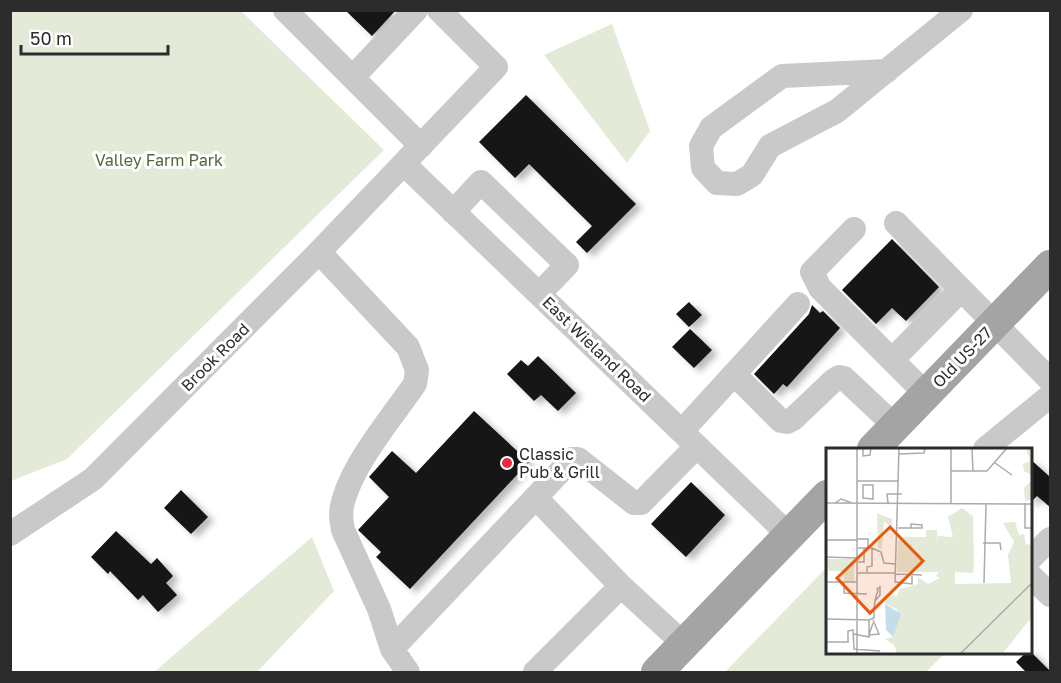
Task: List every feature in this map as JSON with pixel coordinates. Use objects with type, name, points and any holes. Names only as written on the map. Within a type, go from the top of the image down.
[{"type":"main road","name":"Old US-27","points":[[889,440],[926,394],[1050,266]]},
{"type":"main road","points":[[657,672],[826,497]]},
{"type":"street","points":[[285,10],[421,146]]},
{"type":"street","points":[[353,77],[416,10]]},
{"type":"street","name":"Brook Road","points":[[10,534],[93,478],[320,252],[496,67],[439,10]]},
{"type":"street","points":[[887,71],[782,76],[711,128],[701,146],[703,168],[717,183],[737,184],[752,175],[770,146],[837,111],[887,71],[962,10]]},
{"type":"street","name":"East Wieland Road","points":[[404,164],[789,534]]},
{"type":"street","points":[[453,212],[481,182],[567,265],[539,294]]},
{"type":"street","points":[[896,223],[1050,380]]},
{"type":"street","points":[[854,229],[812,272],[820,288],[926,394]]},
{"type":"street","points":[[320,252],[408,347],[417,370],[415,384],[351,479],[342,503],[341,517],[344,530],[380,609],[392,649],[408,672]]},
{"type":"street","points":[[892,360],[961,290]]},
{"type":"street","points":[[392,649],[572,459],[578,459],[634,503],[641,503],[734,374],[798,304]]},
{"type":"street","points":[[734,374],[781,421],[787,422],[834,380],[839,377],[844,378],[889,440]]},
{"type":"street","points":[[986,448],[1050,396]]},
{"type":"street","points":[[536,498],[621,586],[684,644]]},
{"type":"street","points":[[1031,557],[1050,539]]},
{"type":"street","points":[[1031,577],[1050,595]]},
{"type":"street","points":[[535,672],[621,586]]},
{"type":"green space","name":"Valley Farm Park","points":[[11,10],[241,11],[384,150],[67,459],[11,481]]},
{"type":"green space","points":[[612,24],[650,131],[627,163],[544,55]]},
{"type":"green space","points":[[312,537],[334,591],[257,672],[154,672]]},
{"type":"green space","points":[[826,568],[826,653],[945,653],[926,672],[725,672]]},
{"type":"building","points":[[345,10],[396,10],[372,36]]},
{"type":"building","points":[[526,95],[636,204],[587,253],[576,242],[592,226],[529,164],[515,178],[479,142]]},
{"type":"building","points":[[892,239],[939,287],[906,321],[892,308],[876,324],[842,290]]},
{"type":"building","points":[[689,302],[702,315],[689,327],[676,314]]},
{"type":"building","points":[[812,305],[820,313],[823,311],[840,328],[787,387],[783,384],[774,394],[754,374],[809,314]]},
{"type":"building","points":[[690,329],[712,350],[694,368],[672,347]]},
{"type":"building","points":[[538,356],[576,393],[558,411],[541,395],[534,401],[507,374],[521,360],[528,366]]},
{"type":"building","points":[[474,411],[529,462],[410,589],[376,557],[381,552],[358,530],[389,497],[369,477],[392,451],[416,473]]},
{"type":"building","points":[[1031,460],[1050,477],[1050,507],[1037,496],[1031,502]]},
{"type":"building","points":[[691,482],[725,515],[686,557],[651,524]]},
{"type":"building","points":[[181,490],[208,517],[191,534],[164,508]]},
{"type":"building","points":[[116,531],[151,564],[157,558],[173,576],[166,583],[177,595],[158,612],[143,595],[138,600],[110,571],[108,574],[91,557]]},
{"type":"building","points":[[1031,652],[1050,672],[1026,672],[1016,662],[1026,653]]},
{"type":"place","name":"Classic Pub & Grill","points":[[507,463]]}]
